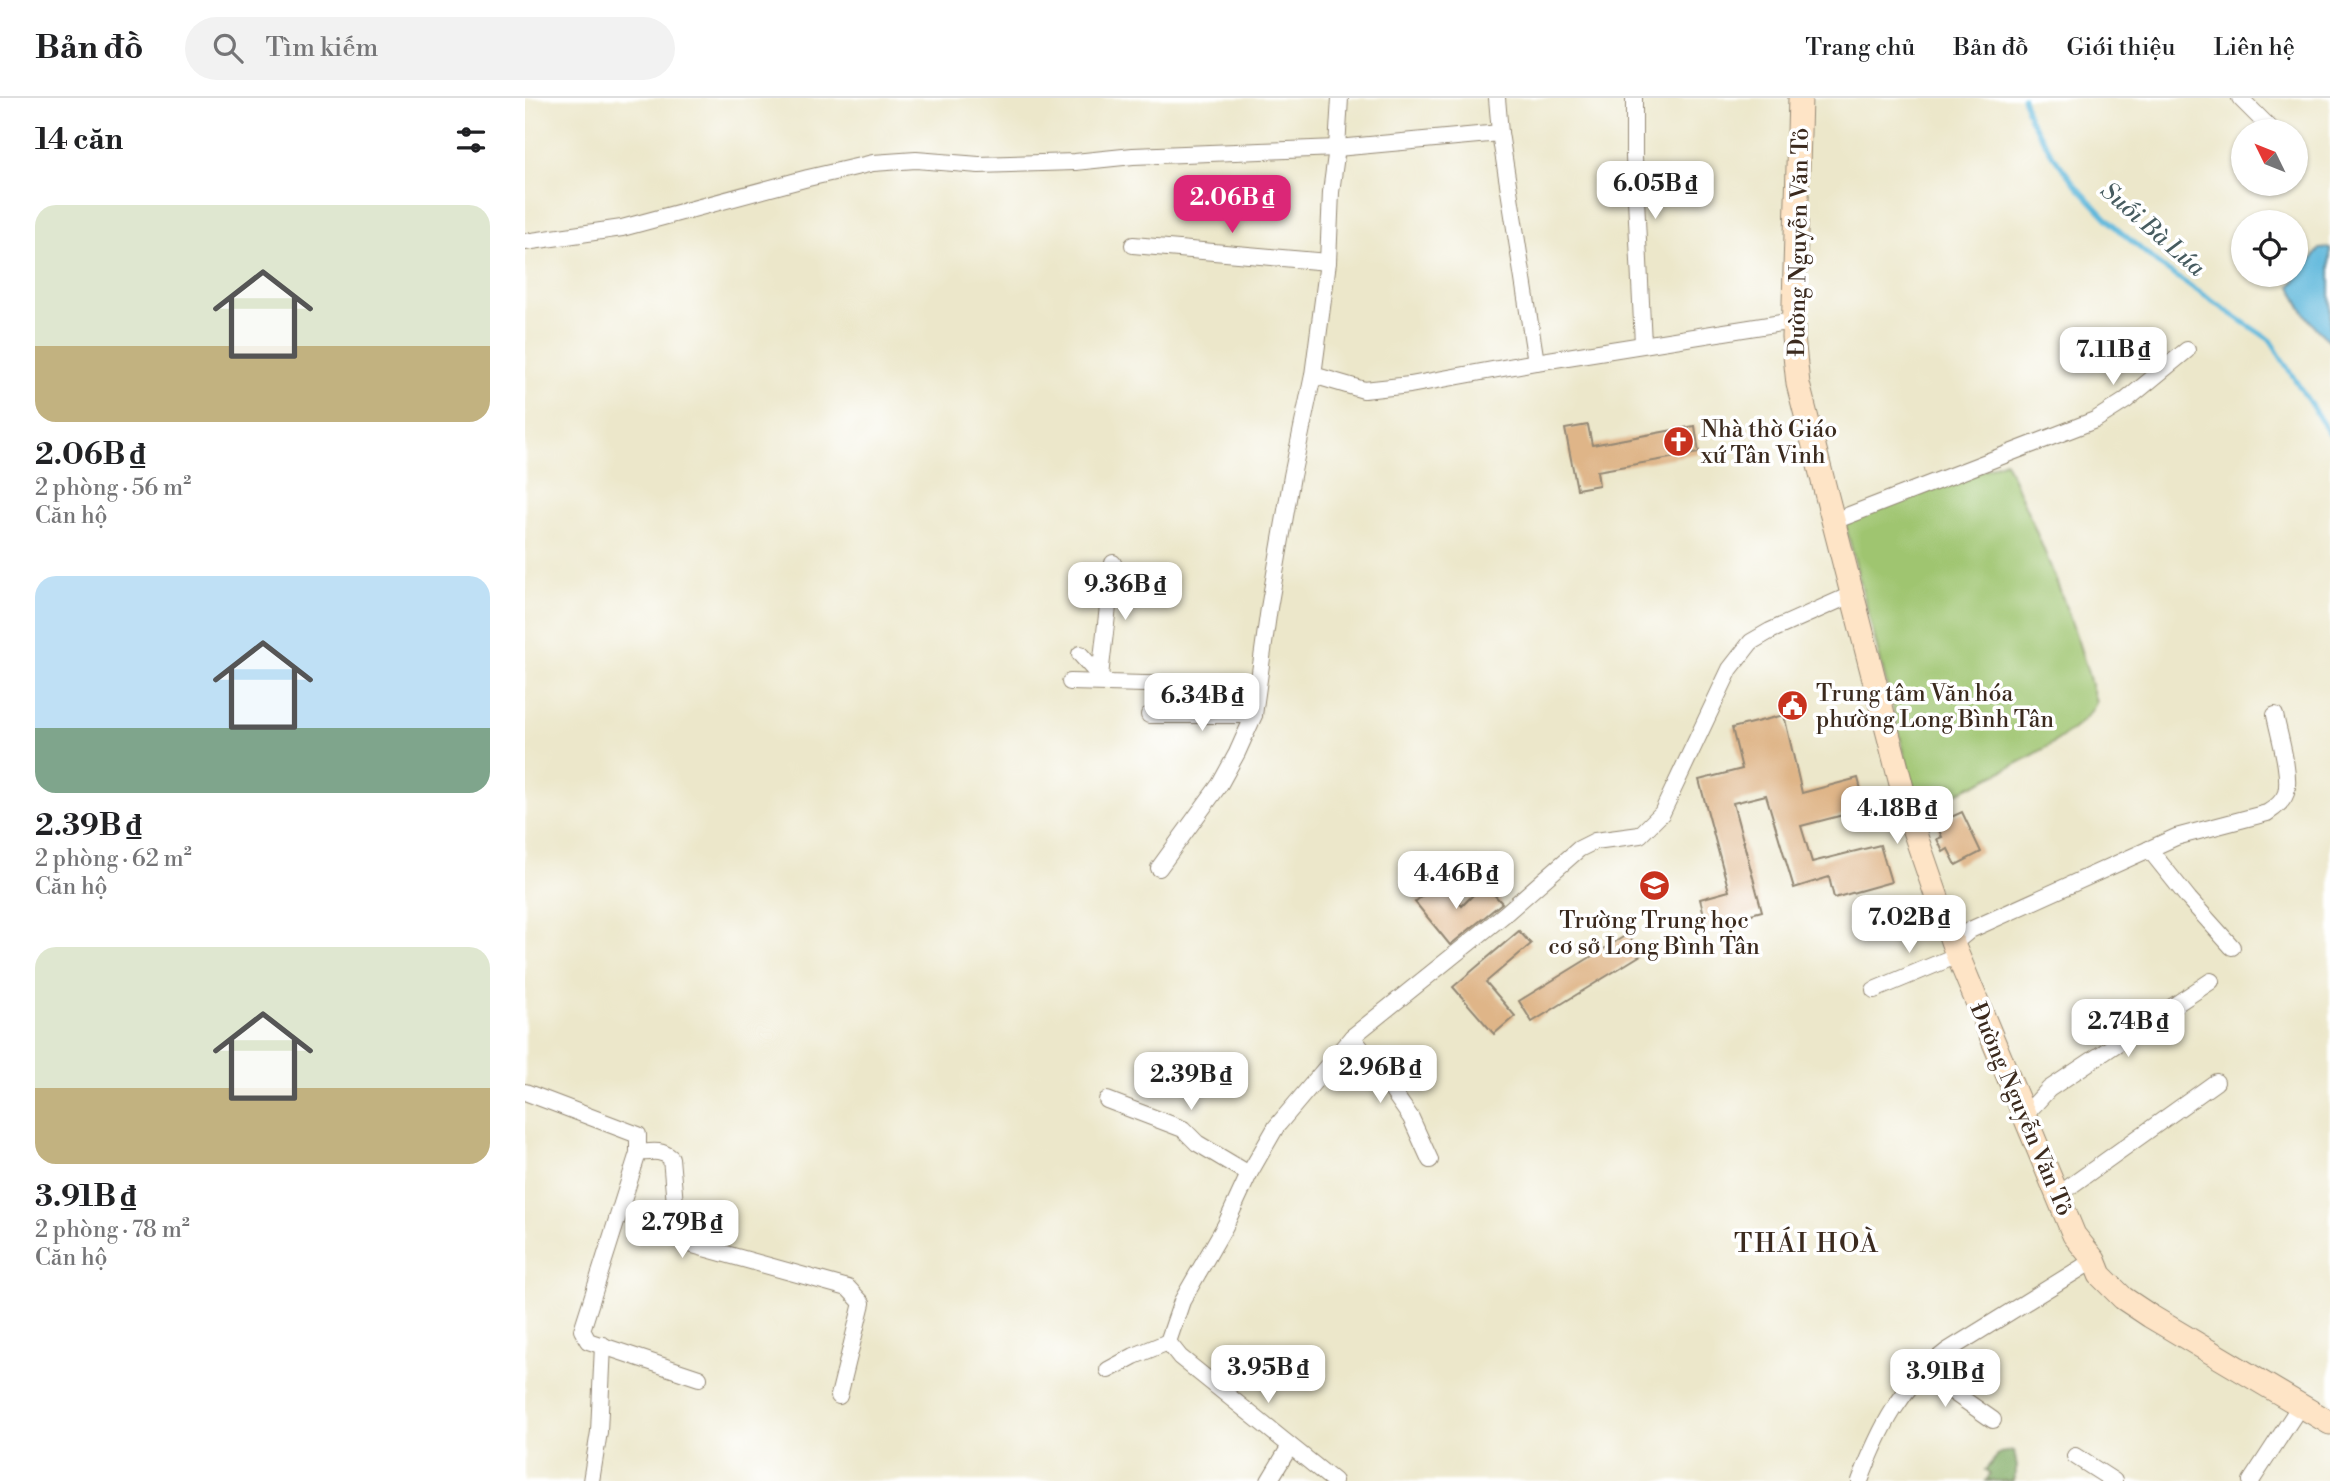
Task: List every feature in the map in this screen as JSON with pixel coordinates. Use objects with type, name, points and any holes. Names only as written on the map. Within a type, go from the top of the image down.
[{"type":"street","points":[[1159,868],[1220,784],[1254,715],[1301,425],[1313,375],[1328,262],[1331,192],[1340,98]]},
{"type":"street","points":[[1497,98],[1500,133],[1536,362]]},
{"type":"street","points":[[1634,98],[1643,344]]},
{"type":"street","name":"Đường Nguyễn Văn Tỏ","points":[[1800,98],[1793,321],[1798,384],[1910,819],[1955,949],[2074,1235],[2094,1261],[2100,1275],[2123,1298],[2330,1423]]},
{"type":"street","points":[[2240,98],[2261,119]]},
{"type":"street","points":[[525,242],[622,228],[873,163],[916,160],[979,165],[1039,164],[1133,156],[1337,148],[1500,133]]},
{"type":"street","points":[[1133,245],[1328,262]]},
{"type":"street","points":[[1313,375],[1364,390],[1410,385],[1793,321]]},
{"type":"street","points":[[1834,521],[2095,420],[2125,401],[2187,350]]},
{"type":"street","points":[[1103,680],[1113,562]]},
{"type":"street","points":[[1108,1370],[1168,1342],[1182,1301],[1225,1226],[1249,1174],[1276,1126],[1352,1037],[1505,914],[1579,849],[1595,841],[1640,835],[1662,813],[1730,669],[1751,642],[1853,594]]},
{"type":"street","points":[[1080,654],[1103,680]]},
{"type":"street","points":[[1070,682],[1103,680],[1257,687]]},
{"type":"street","points":[[1149,715],[1254,715]]},
{"type":"street","points":[[1874,990],[1955,949],[1970,930],[2176,837],[2267,813],[2277,807],[2285,795],[2287,782],[2275,715]]},
{"type":"street","points":[[2149,849],[2232,947]]},
{"type":"street","points":[[2025,1115],[2049,1089],[2211,981]]},
{"type":"street","points":[[1352,1037],[1411,1118],[1430,1160]]},
{"type":"street","points":[[2058,1195],[2216,1082]]},
{"type":"street","points":[[525,1092],[638,1135],[638,1153],[582,1330],[588,1341],[699,1378]]},
{"type":"street","points":[[1107,1100],[1183,1129],[1197,1143],[1249,1174]]},
{"type":"street","points":[[638,1153],[662,1152],[671,1158],[677,1227],[693,1245],[848,1288],[856,1294],[862,1303],[839,1396]]},
{"type":"street","points":[[1860,1481],[1883,1425],[1898,1401],[1927,1366],[2094,1261]]},
{"type":"street","points":[[1168,1342],[1180,1357],[1334,1481]]},
{"type":"street","points":[[591,1481],[599,1432],[603,1345]]},
{"type":"street","points":[[1927,1366],[1937,1381],[1993,1420]]},
{"type":"street","points":[[2252,1481],[2300,1406]]},
{"type":"street","points":[[1269,1481],[1290,1446]]},
{"type":"street","points":[[2075,1455],[2115,1481]]},
{"type":"green space","points":[[2005,461],[2056,580],[2078,640],[2096,702],[2086,717],[2068,733],[2044,748],[1989,778],[1919,810],[1845,523]]},
{"type":"green space","points":[[2014,1451],[2017,1467],[2013,1481],[1986,1481],[1990,1475],[1985,1470],[2000,1453]]},
{"type":"water","points":[[2330,248],[2330,341],[2307,316],[2291,287],[2308,287],[2308,264],[2320,249]]},
{"type":"building","points":[[1588,425],[1592,445],[1695,426],[1699,453],[1597,471],[1599,485],[1577,489],[1565,429]]},
{"type":"building","points":[[1784,715],[1802,793],[1858,778],[1866,809],[1801,826],[1812,862],[1880,845],[1891,882],[1834,898],[1829,877],[1794,888],[1766,795],[1733,803],[1762,911],[1707,926],[1700,899],[1729,891],[1699,780],[1742,769],[1732,728]]},
{"type":"building","points":[[1962,812],[1981,852],[1956,865],[1948,849],[1943,852],[1937,839],[1942,837],[1936,824]]},
{"type":"building","points":[[1438,882],[1462,906],[1484,884],[1502,903],[1450,945],[1415,902]]},
{"type":"building","points":[[1519,931],[1531,944],[1486,982],[1515,1016],[1494,1034],[1453,987]]},
{"type":"building","points":[[1628,934],[1641,955],[1532,1022],[1519,1001]]},
{"type":"waterway","name":"Suối Bà Lúa","points":[[2023,98],[2030,119],[2077,187],[2116,228],[2162,267],[2270,340],[2330,435]]},
{"type":"place","name":"Nhà thờ Giáo xứ Tân Vinh","points":[[1678,442]]},
{"type":"place","name":"Trung tâm Văn hóa phường Long Bình Tân","points":[[1793,706]]},
{"type":"place","name":"Trường Trung học cơ sở Long Bình Tân","points":[[1654,886]]},
{"type":"district","name":"THÁI HOÀ","points":[[1807,1243]]}]
